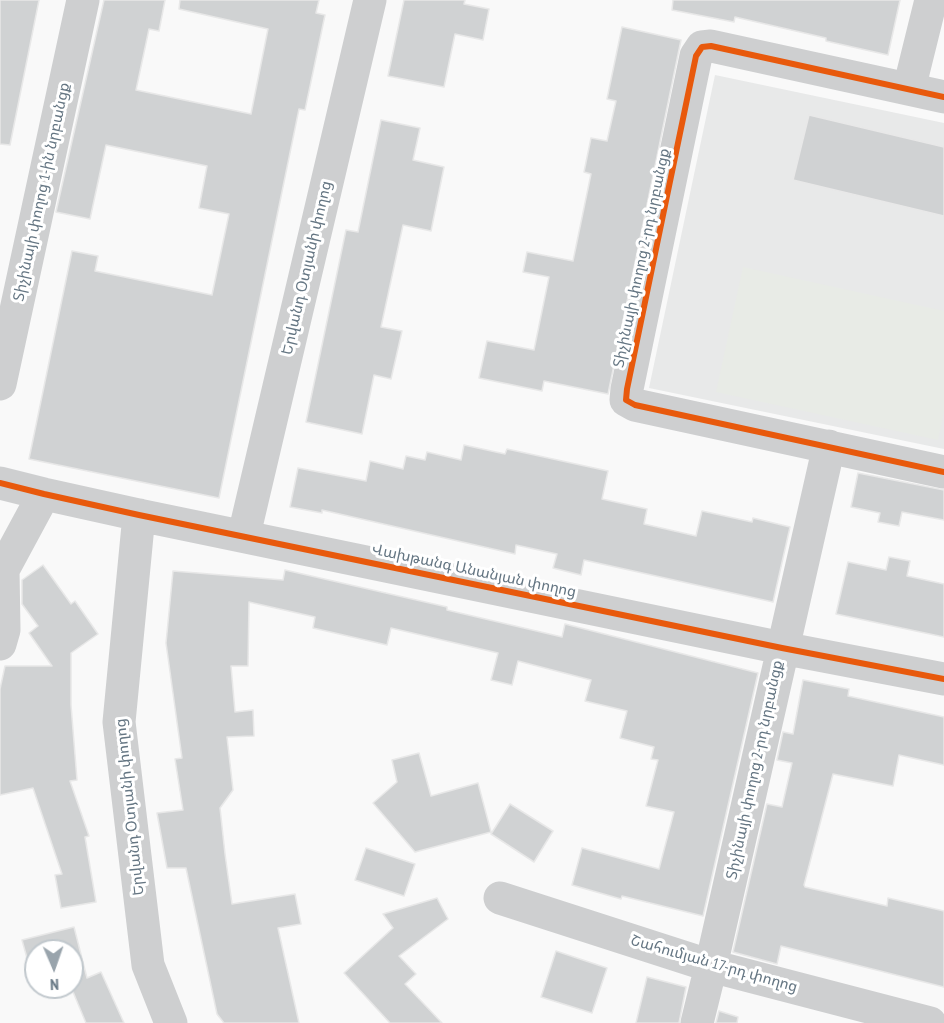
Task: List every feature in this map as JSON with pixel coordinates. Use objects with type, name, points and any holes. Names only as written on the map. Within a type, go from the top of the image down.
[{"type":"street","name":"Տիչինայի փողոց 1-ին նրբանցք","points":[[0,384],[83,0]]},
{"type":"street","name":"Երվանդ Օտյանի փողոց","points":[[244,535],[370,0]]},
{"type":"street","points":[[909,89],[931,0]]},
{"type":"street","name":"Տիչինայի փողոց 2-րդ նրբանցք","points":[[944,97],[711,46],[702,46],[696,56],[626,400],[635,405],[944,472]]},
{"type":"street","name":"Տիչինայի փողոց 2-րդ նրբանցք","points":[[697,1023],[829,446]]},
{"type":"street","name":"Վախթանգ Անանյան փողոց","points":[[0,483],[139,515],[782,648],[944,679]]},
{"type":"street","points":[[0,644],[3,630],[3,570],[44,494]]},
{"type":"street","name":"Երվանդ Օտյանի փողոց","points":[[139,515],[119,722],[148,965],[171,1023]]},
{"type":"street","name":"Շահումյան 17-րդ փողոց","points":[[500,898],[711,966],[930,1023]]},
{"type":"shaded area","points":[[715,75],[944,123],[944,449],[649,388]]},
{"type":"shaded area","points":[[743,267],[944,311],[944,411],[938,440],[716,392]]},
{"type":"building","points":[[0,0],[39,0],[10,145],[0,144]]},
{"type":"building","points":[[104,0],[165,0],[159,31],[149,29],[136,90],[251,114],[268,29],[179,9],[180,0],[319,0],[316,13],[325,15],[305,110],[299,109],[219,498],[29,459],[72,251],[98,256],[95,271],[212,295],[229,214],[199,208],[207,166],[106,145],[90,219],[56,212]]},
{"type":"building","points":[[404,0],[465,0],[464,4],[489,9],[483,40],[455,34],[444,87],[388,76]]},
{"type":"building","points":[[673,0],[900,0],[888,55],[735,17],[734,22],[672,10]]},
{"type":"building","points":[[622,27],[681,40],[608,394],[544,381],[542,391],[479,378],[487,341],[534,350],[549,277],[523,272],[527,252],[573,261],[591,174],[584,172],[591,138],[607,141],[616,101],[607,99]]},
{"type":"building","points":[[809,115],[944,147],[944,216],[793,180]]},
{"type":"building","points":[[381,120],[420,128],[413,160],[444,167],[431,231],[403,225],[381,327],[402,331],[391,379],[374,375],[362,434],[306,422],[346,230],[358,232]]},
{"type":"building","points":[[464,445],[505,454],[507,449],[608,471],[602,499],[647,509],[644,524],[696,536],[702,511],[752,522],[753,518],[790,527],[773,602],[584,560],[581,575],[553,568],[557,554],[516,545],[515,554],[322,510],[322,513],[290,507],[298,468],[366,481],[370,461],[403,469],[406,456],[425,460],[427,452],[461,460]]},
{"type":"building","points":[[858,473],[944,490],[944,520],[902,512],[899,526],[878,522],[880,513],[851,507]]},
{"type":"building","points":[[889,557],[910,561],[907,576],[944,584],[944,637],[836,614],[848,562],[886,570]]},
{"type":"building","points":[[43,565],[71,604],[75,601],[98,634],[71,653],[71,705],[77,780],[70,781],[89,836],[85,837],[96,902],[61,908],[55,875],[62,874],[33,788],[0,795],[0,689],[5,666],[52,666],[29,633],[38,626],[22,604],[22,580]]},
{"type":"building","points":[[285,570],[447,607],[447,610],[562,637],[565,624],[758,673],[703,916],[622,896],[621,899],[572,885],[582,848],[659,869],[674,812],[646,806],[658,760],[651,759],[654,747],[620,738],[627,711],[585,701],[591,680],[518,661],[512,685],[491,680],[498,653],[391,628],[387,645],[313,628],[315,617],[249,602],[248,666],[231,666],[235,712],[253,710],[254,736],[227,737],[233,790],[220,808],[225,854],[232,904],[295,894],[301,924],[278,928],[299,1023],[224,1023],[217,1014],[186,868],[167,868],[157,813],[183,810],[175,759],[182,758],[166,643],[173,571],[283,580]]},
{"type":"building","points":[[803,680],[849,689],[848,696],[944,717],[944,765],[899,755],[893,786],[833,774],[804,885],[887,906],[888,898],[944,911],[944,987],[781,946],[777,964],[733,952],[767,804],[782,807],[792,763],[777,760],[783,732],[793,734]]},
{"type":"building","points":[[419,753],[431,796],[478,783],[491,832],[415,852],[373,803],[397,782],[392,760]]},
{"type":"building","points":[[510,804],[553,831],[534,862],[491,834]]},
{"type":"building","points":[[366,848],[415,864],[404,896],[355,880]]},
{"type":"building","points":[[437,898],[448,919],[399,956],[416,974],[405,984],[442,1023],[390,1023],[344,973],[393,928],[383,914]]},
{"type":"building","points":[[74,927],[77,939],[26,939]]},
{"type":"building","points":[[556,951],[607,968],[592,1013],[541,997]]},
{"type":"building","points":[[84,966],[87,978],[101,972],[124,1023],[86,1023],[76,999],[84,999]]},
{"type":"building","points":[[647,977],[686,987],[679,1023],[636,1023]]},
{"type":"building","points":[[719,1011],[738,1017],[737,1023],[716,1023]]},
{"type":"cycle path","points":[[944,97],[711,46],[702,47],[696,56],[626,400],[635,405],[944,472]]},
{"type":"cycle path","points":[[0,483],[139,515],[782,648],[944,679]]}]
